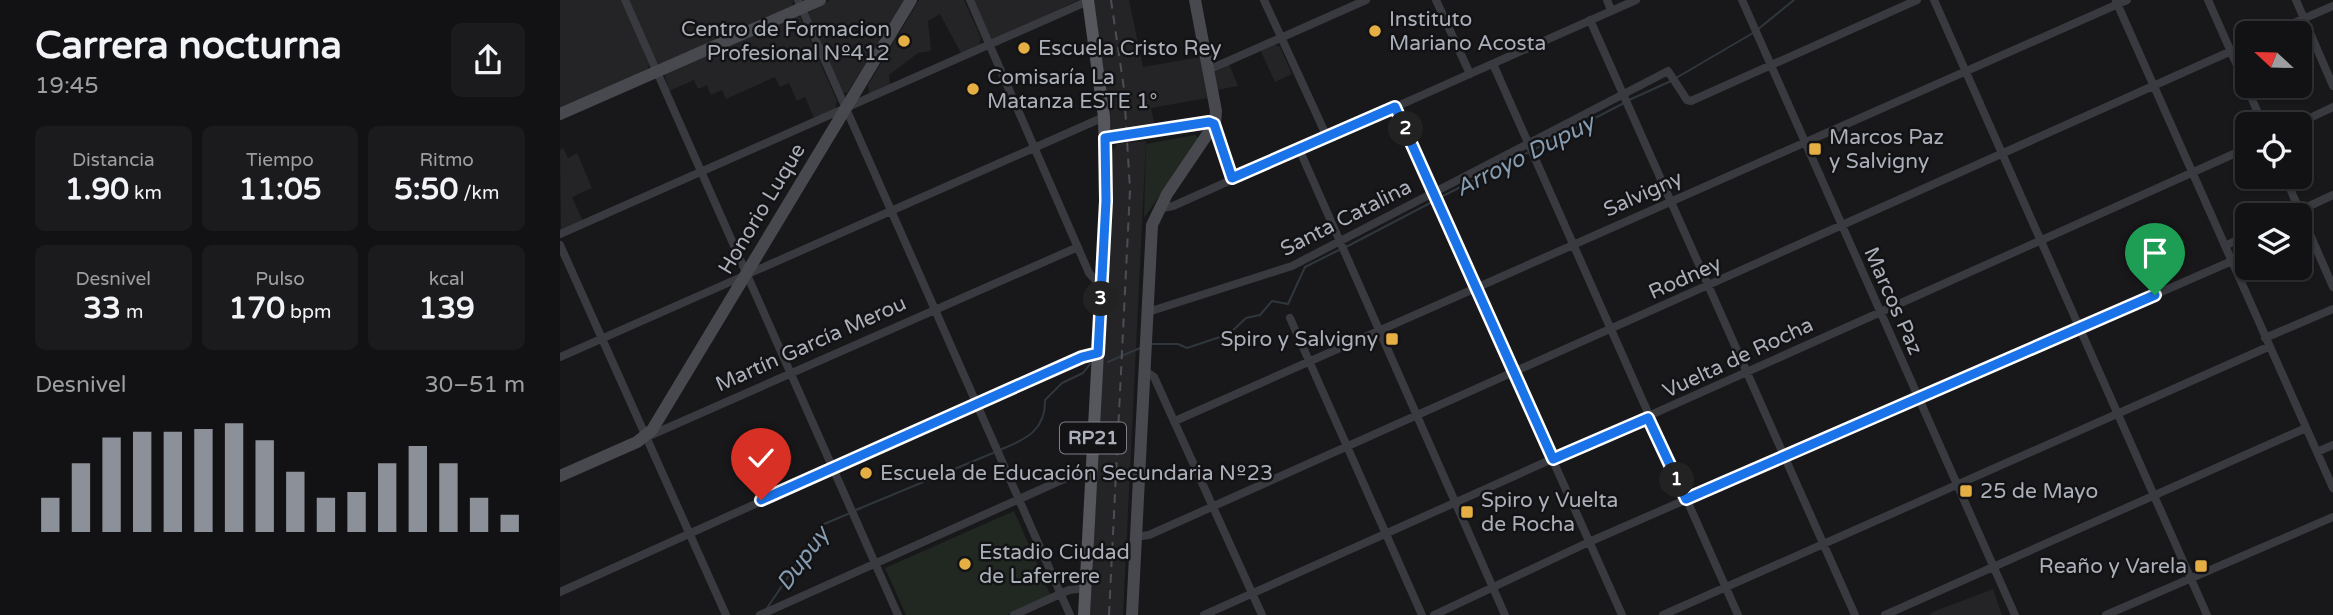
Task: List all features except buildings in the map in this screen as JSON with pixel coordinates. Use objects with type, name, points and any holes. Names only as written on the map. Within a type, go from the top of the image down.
[{"type":"main road","name":"RP21","points":[[1084,615],[1102,287],[1105,138],[1088,1]]},
{"type":"street","points":[[625,0],[898,615]]},
{"type":"street","points":[[560,114],[800,4],[820,0]]},
{"type":"street","name":"Honorio Luque","points":[[646,437],[911,0]]},
{"type":"street","points":[[970,0],[1078,247],[1094,281],[1102,287]]},
{"type":"street","points":[[1132,615],[1152,225],[1158,209],[1214,124],[1216,111],[1195,0]]},
{"type":"street","points":[[1264,0],[1326,137]]},
{"type":"street","points":[[1208,70],[1366,0]]},
{"type":"street","points":[[1436,0],[1470,74]]},
{"type":"street","points":[[1607,0],[1611,10]]},
{"type":"street","points":[[1158,209],[1173,206],[1636,0]]},
{"type":"street","name":"Marcos Paz","points":[[1742,0],[2015,615]]},
{"type":"street","name":"Santa Catalina","points":[[1148,312],[1175,306],[1223,286],[1287,269],[1668,71],[1687,100],[1691,101],[1770,63],[1917,0]]},
{"type":"street","points":[[1934,0],[2207,615]]},
{"type":"street","name":"Salvigny","points":[[1175,421],[1965,72],[2117,2],[2127,0]]},
{"type":"street","points":[[2208,0],[2258,112]]},
{"type":"street","points":[[2296,0],[2333,86]]},
{"type":"street","points":[[560,234],[1088,1]]},
{"type":"street","points":[[2117,2],[2266,343],[2333,488]]},
{"type":"street","points":[[800,4],[1070,615]]},
{"type":"street","points":[[2297,21],[2333,6]]},
{"type":"street","points":[[1590,20],[1855,615]]},
{"type":"street","name":"Rodney","points":[[1135,537],[1144,537],[1610,331],[2235,50]]},
{"type":"street","points":[[1493,64],[1648,418],[1738,615]]},
{"type":"street","points":[[1395,107],[1622,615]]},
{"type":"street","points":[[2312,117],[2333,107]]},
{"type":"street","points":[[560,357],[1104,117]]},
{"type":"street","points":[[1105,138],[1214,124]]},
{"type":"street","points":[[1214,124],[1232,178]]},
{"type":"street","points":[[1300,150],[1505,615]]},
{"type":"street","name":"Vuelta de Rocha","points":[[1204,615],[2235,154]]},
{"type":"street","points":[[2312,205],[2333,195]]},
{"type":"street","points":[[2312,240],[2333,287]]},
{"type":"street","points":[[2225,246],[2235,241]]},
{"type":"street","points":[[560,245],[726,615]]},
{"type":"street","name":"Martín García Merou","points":[[560,476],[1078,247]]},
{"type":"street","points":[[1434,615],[1589,542],[2232,261]]},
{"type":"street","points":[[1663,615],[2118,413],[2333,309]]},
{"type":"street","points":[[1290,318],[1422,615]]},
{"type":"street","points":[[560,592],[977,404],[1098,353]]},
{"type":"street","points":[[1144,370],[1154,377],[1262,615]]},
{"type":"street","points":[[1885,615],[2306,428]]},
{"type":"street","points":[[2317,452],[2333,444]]},
{"type":"street","points":[[760,615],[1073,475],[1092,473]]},
{"type":"street","points":[[2106,615],[2333,517]]},
{"type":"street","points":[[1014,615],[1061,594],[1086,588]]},
{"type":"shaded area","points":[[560,0],[621,0],[649,64],[648,71],[560,110]]},
{"type":"shaded area","points":[[629,0],[793,0],[792,6],[661,65],[657,63]]},
{"type":"shaded area","points":[[830,0],[905,0],[847,93],[843,92],[808,13]]},
{"type":"shaded area","points":[[919,0],[964,0],[981,38],[979,45],[961,53],[940,14],[928,21],[931,51],[918,53],[889,75],[890,87],[869,94],[868,85]]},
{"type":"shaded area","points":[[972,0],[1078,0],[994,40],[991,39]]},
{"type":"shaded area","points":[[1094,0],[1129,0],[1143,67],[1200,57],[1207,98],[1151,108],[1155,126],[1111,132]]},
{"type":"shaded area","points":[[796,15],[800,17],[837,101],[835,109],[814,118],[805,97],[797,101],[789,83],[780,87],[775,77],[726,99],[722,90],[711,95],[707,85],[698,89],[694,80],[669,91],[664,73]]},
{"type":"shaded area","points":[[1275,45],[1280,47],[1292,74],[1275,82],[1260,50]]},
{"type":"shaded area","points":[[1229,64],[1238,86],[1217,90],[1215,72]]},
{"type":"shaded area","points":[[1195,135],[1199,138],[1144,218],[1146,144]]},
{"type":"shaded area","points":[[1146,141],[1123,615],[1090,615],[1112,152],[1117,144]]},
{"type":"shaded area","points":[[563,148],[568,158],[577,153],[592,188],[572,197],[583,221],[561,230],[560,150]]},
{"type":"shaded area","name":"Estadio Ciudad de Laferrere","points":[[1014,511],[1051,596],[1007,615],[906,615],[885,568]]},
{"type":"shaded area","points":[[1993,589],[2002,615],[1930,613]]},
{"type":"waterway","name":"Arroyo Dupuy","points":[[1757,30],[1794,0]]},
{"type":"waterway","name":"Arroyo Dupuy","points":[[1676,78],[1753,33]]},
{"type":"waterway","name":"Arroyo Dupuy","points":[[1629,100],[1671,81]]},
{"type":"waterway","name":"Arroyo Dupuy","points":[[1535,149],[1624,103]]},
{"type":"waterway","name":"Arroyo Dupuy","points":[[1439,198],[1527,153]]},
{"type":"waterway","name":"Arroyo Dupuy","points":[[1346,247],[1434,201]]},
{"type":"waterway","name":"Arroyo Dupuy","points":[[1152,344],[1178,344],[1187,348],[1229,334],[1246,318],[1260,315],[1272,301],[1288,304],[1305,267],[1341,249]]},
{"type":"waterway","name":"Arroyo Dupuy","points":[[1108,362],[1140,348]]},
{"type":"waterway","name":"Dupuy","points":[[1002,449],[1033,432],[1042,418],[1045,400],[1062,383],[1083,373],[1090,364]]},
{"type":"waterway","name":"Dupuy","points":[[856,510],[993,453]]},
{"type":"waterway","name":"Dupuy","points":[[767,608],[824,524],[848,514]]},
{"type":"railway","points":[[1109,615],[1130,190],[1124,89],[1111,0]]},
{"type":"place","name":"Instituto Mariano Acosta","points":[[1375,31]]},
{"type":"place","name":"Centro de Formacion Profesional Nº412","points":[[904,41]]},
{"type":"place","name":"Escuela Cristo Rey","points":[[1024,48]]},
{"type":"place","name":"Comisaría La Matanza ESTE 1°","points":[[973,89]]},
{"type":"place","name":"Marcos Paz y Salvigny","points":[[1815,149]]},
{"type":"place","name":"Spiro y Salvigny","points":[[1392,339]]},
{"type":"place","name":"Escuela de Educación Secundaria Nº23","points":[[866,473]]},
{"type":"place","name":"25 de Mayo","points":[[1966,491]]},
{"type":"place","name":"Spiro y Vuelta de Rocha","points":[[1467,512]]},
{"type":"place","name":"Estadio Ciudad de Laferrere","points":[[965,564]]},
{"type":"place","name":"Reaño y Varela","points":[[2201,566]]},
{"type":"route","points":[[761,500],[1082,357],[1098,353],[1106,201],[1105,138],[1128,137],[1209,122],[1219,131],[1232,178],[1395,107],[1553,459],[1648,418],[1686,499],[2155,295]]}]
